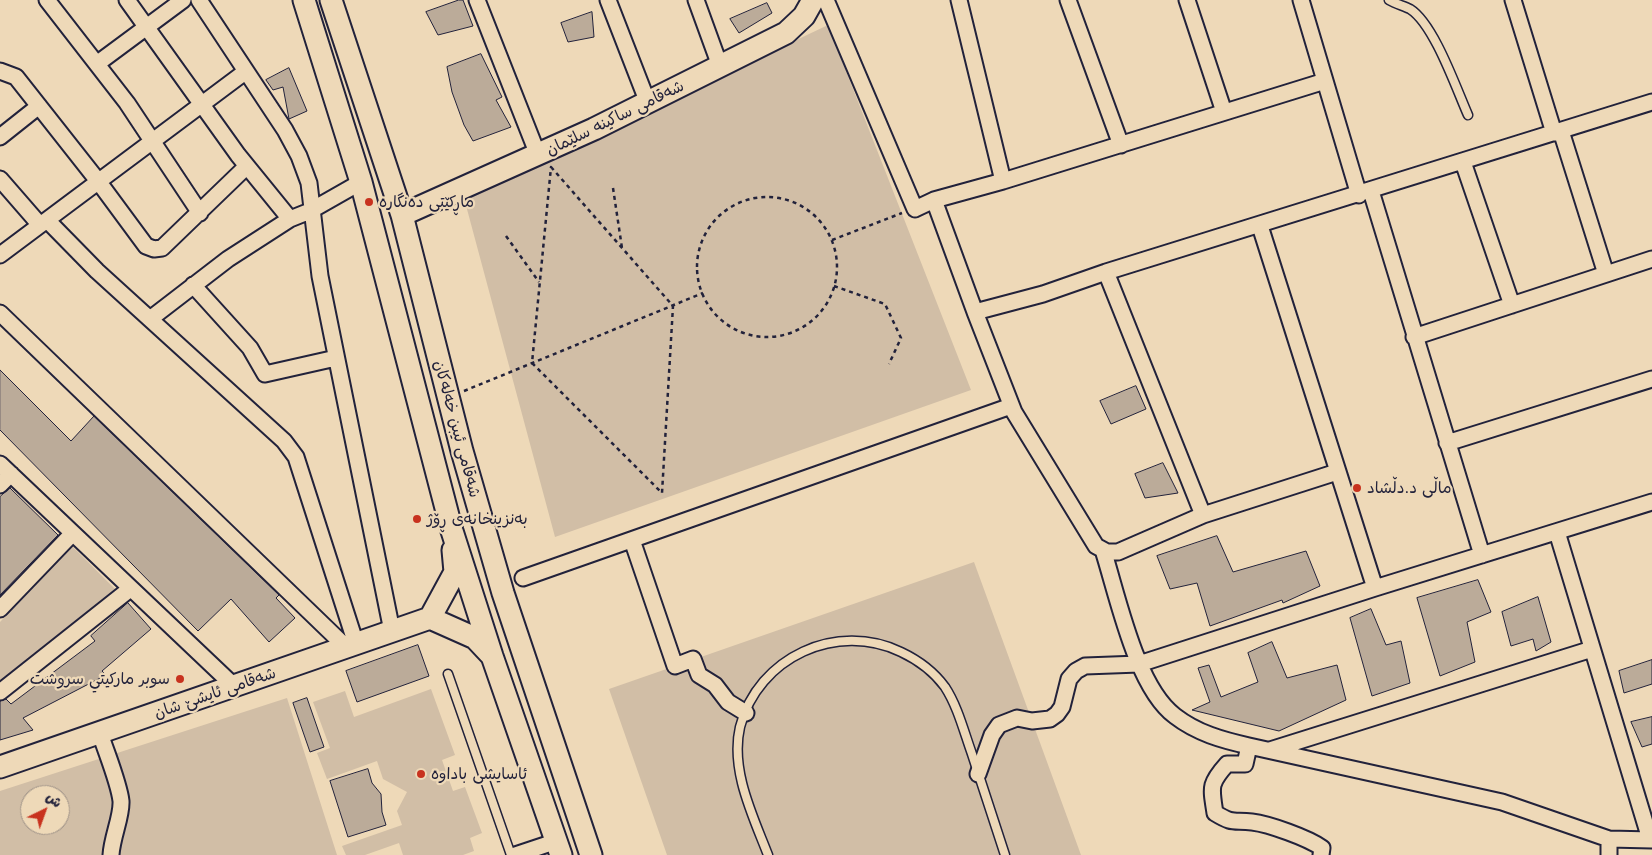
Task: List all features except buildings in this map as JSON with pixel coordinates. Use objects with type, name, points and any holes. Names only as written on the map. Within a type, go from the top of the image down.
[{"type":"main road","name":"شەقامی ئیبن خەلەکان","points":[[304,0],[360,182],[452,531],[492,656],[559,848]]},
{"type":"main road","name":"شەقامی ئیبن خەلەکان","points":[[331,0],[402,215],[462,451],[503,593],[590,855]]},
{"type":"main road","name":"شەقامی ساکینە سلێمان","points":[[402,215],[538,155],[648,103],[786,33],[804,16],[813,0]]},
{"type":"main road","points":[[431,456],[462,451]]},
{"type":"main road","points":[[452,531],[455,572],[430,618],[475,638],[492,656]]},
{"type":"main road","name":"شەقامی ئایشێ شان","points":[[3,763],[100,733],[430,618]]},
{"type":"main road","points":[[509,703],[535,694]]},
{"type":"street","points":[[47,0],[98,63],[153,140],[200,213]]},
{"type":"street","points":[[127,0],[247,166],[290,219]]},
{"type":"street","points":[[98,63],[183,0]]},
{"type":"street","points":[[199,0],[285,130],[299,156],[309,183],[310,211],[320,276],[392,632]]},
{"type":"street","points":[[476,0],[538,155]]},
{"type":"street","points":[[608,0],[648,103]]},
{"type":"street","points":[[696,0],[720,66]]},
{"type":"street","points":[[826,0],[915,209],[934,200],[1003,181],[1325,81]]},
{"type":"street","points":[[959,0],[1003,181]]},
{"type":"street","points":[[1068,0],[1121,145]]},
{"type":"street","points":[[1187,0],[1224,112]]},
{"type":"street","points":[[1301,0],[1325,81],[1414,337],[1482,555]]},
{"type":"street","points":[[1513,0],[1606,274]]},
{"type":"street","points":[[0,71],[16,77],[98,181],[146,246],[154,249],[162,248],[247,166]]},
{"type":"street","points":[[0,255],[245,72]]},
{"type":"street","points":[[975,312],[1043,294],[1106,272],[1260,226],[1652,102]]},
{"type":"street","points":[[0,137],[39,106]]},
{"type":"street","points":[[1463,162],[1512,305]]},
{"type":"street","points":[[0,179],[97,272],[284,441],[296,458],[351,646]]},
{"type":"street","points":[[150,319],[228,259],[290,219],[310,211],[360,182]]},
{"type":"street","points":[[934,200],[1011,406],[1096,546],[1103,550],[1118,552],[1203,514],[1337,472]]},
{"type":"street","points":[[1260,226],[1375,588]]},
{"type":"street","points":[[1414,337],[1652,259]]},
{"type":"street","points":[[1106,272],[1203,514]]},
{"type":"street","points":[[193,285],[250,348],[265,374],[336,358]]},
{"type":"street","points":[[0,313],[351,646]]},
{"type":"street","points":[[1448,444],[1652,378]]},
{"type":"street","points":[[523,578],[1011,406]]},
{"type":"street","points":[[0,485],[6,469],[72,534],[234,686]]},
{"type":"street","points":[[978,774],[992,735],[1000,725],[1017,718],[1032,721],[1050,719],[1062,707],[1069,679],[1076,671],[1085,666],[1139,664],[1652,502]]},
{"type":"street","points":[[1103,550],[1139,664],[1158,697],[1173,715],[1192,728],[1217,738],[1268,751],[1502,802],[1609,839],[1651,840],[1557,532]]},
{"type":"street","points":[[0,609],[72,534]]},
{"type":"street","points":[[632,540],[675,666],[693,659],[699,675],[715,685],[728,702],[746,713]]},
{"type":"street","points":[[0,692],[130,589]]},
{"type":"street","points":[[1268,751],[1592,648]]},
{"type":"street","points":[[100,733],[121,801],[118,822],[112,837],[111,855]]},
{"type":"street","points":[[1248,746],[1245,764],[1227,764],[1214,779],[1212,792],[1215,813],[1229,822],[1253,822],[1298,835],[1322,848],[1321,855]]},
{"type":"street","points":[[1609,839],[1609,855]]},
{"type":"street","points":[[515,855],[559,848]]},
{"type":"lane","points":[[1389,0],[1411,10],[1422,21],[1435,41],[1468,115]]},
{"type":"lane","points":[[768,855],[748,802],[738,765],[740,728],[754,693],[779,665],[811,646],[848,639],[885,644],[918,661],[945,687],[959,716],[1005,855]]},
{"type":"lane","points":[[448,674],[511,855]]},
{"type":"path","points":[[551,167],[622,250],[674,306],[662,493],[532,363],[540,283],[551,167]]},
{"type":"path","points":[[613,188],[622,250]]},
{"type":"path","points":[[777,197],[799,204],[818,218],[832,240],[837,260],[834,286],[826,305],[811,322],[790,333],[767,337],[745,333],[724,322],[709,306],[699,285],[697,262],[702,239],[714,220],[732,206],[754,198],[777,197]]},
{"type":"path","points":[[832,240],[915,209]]},
{"type":"path","points":[[506,236],[540,283]]},
{"type":"path","points":[[834,286],[886,304],[901,338],[889,364]]},
{"type":"path","points":[[448,397],[703,294]]},
{"type":"shaded area","points":[[828,25],[971,390],[555,537],[464,198]]},
{"type":"shaded area","points":[[72,546],[116,590],[0,683],[0,622]]},
{"type":"shaded area","points":[[974,562],[1081,855],[667,855],[609,689]]},
{"type":"shaded area","points":[[431,689],[455,755],[442,760],[453,791],[465,787],[482,833],[470,838],[474,851],[463,855],[403,855],[399,843],[365,855],[346,855],[342,846],[402,825],[397,811],[407,792],[383,779],[377,761],[327,779],[317,753],[330,748],[313,702],[345,691],[354,717]]},
{"type":"shaded area","points":[[287,698],[337,855],[0,855],[0,791]]},
{"type":"place","name":"ماڕكێتی دەنگارە","points":[[369,202]]},
{"type":"place","name":"ماڵی د.دڵشاد","points":[[1357,488]]},
{"type":"place","name":"بەنزینخانەی ڕۆژ","points":[[417,519]]},
{"type":"place","name":"سوبر ماركيتي سروشت","points":[[180,679]]},
{"type":"place","name":"ئاسايشى باداوه","points":[[421,774]]}]
